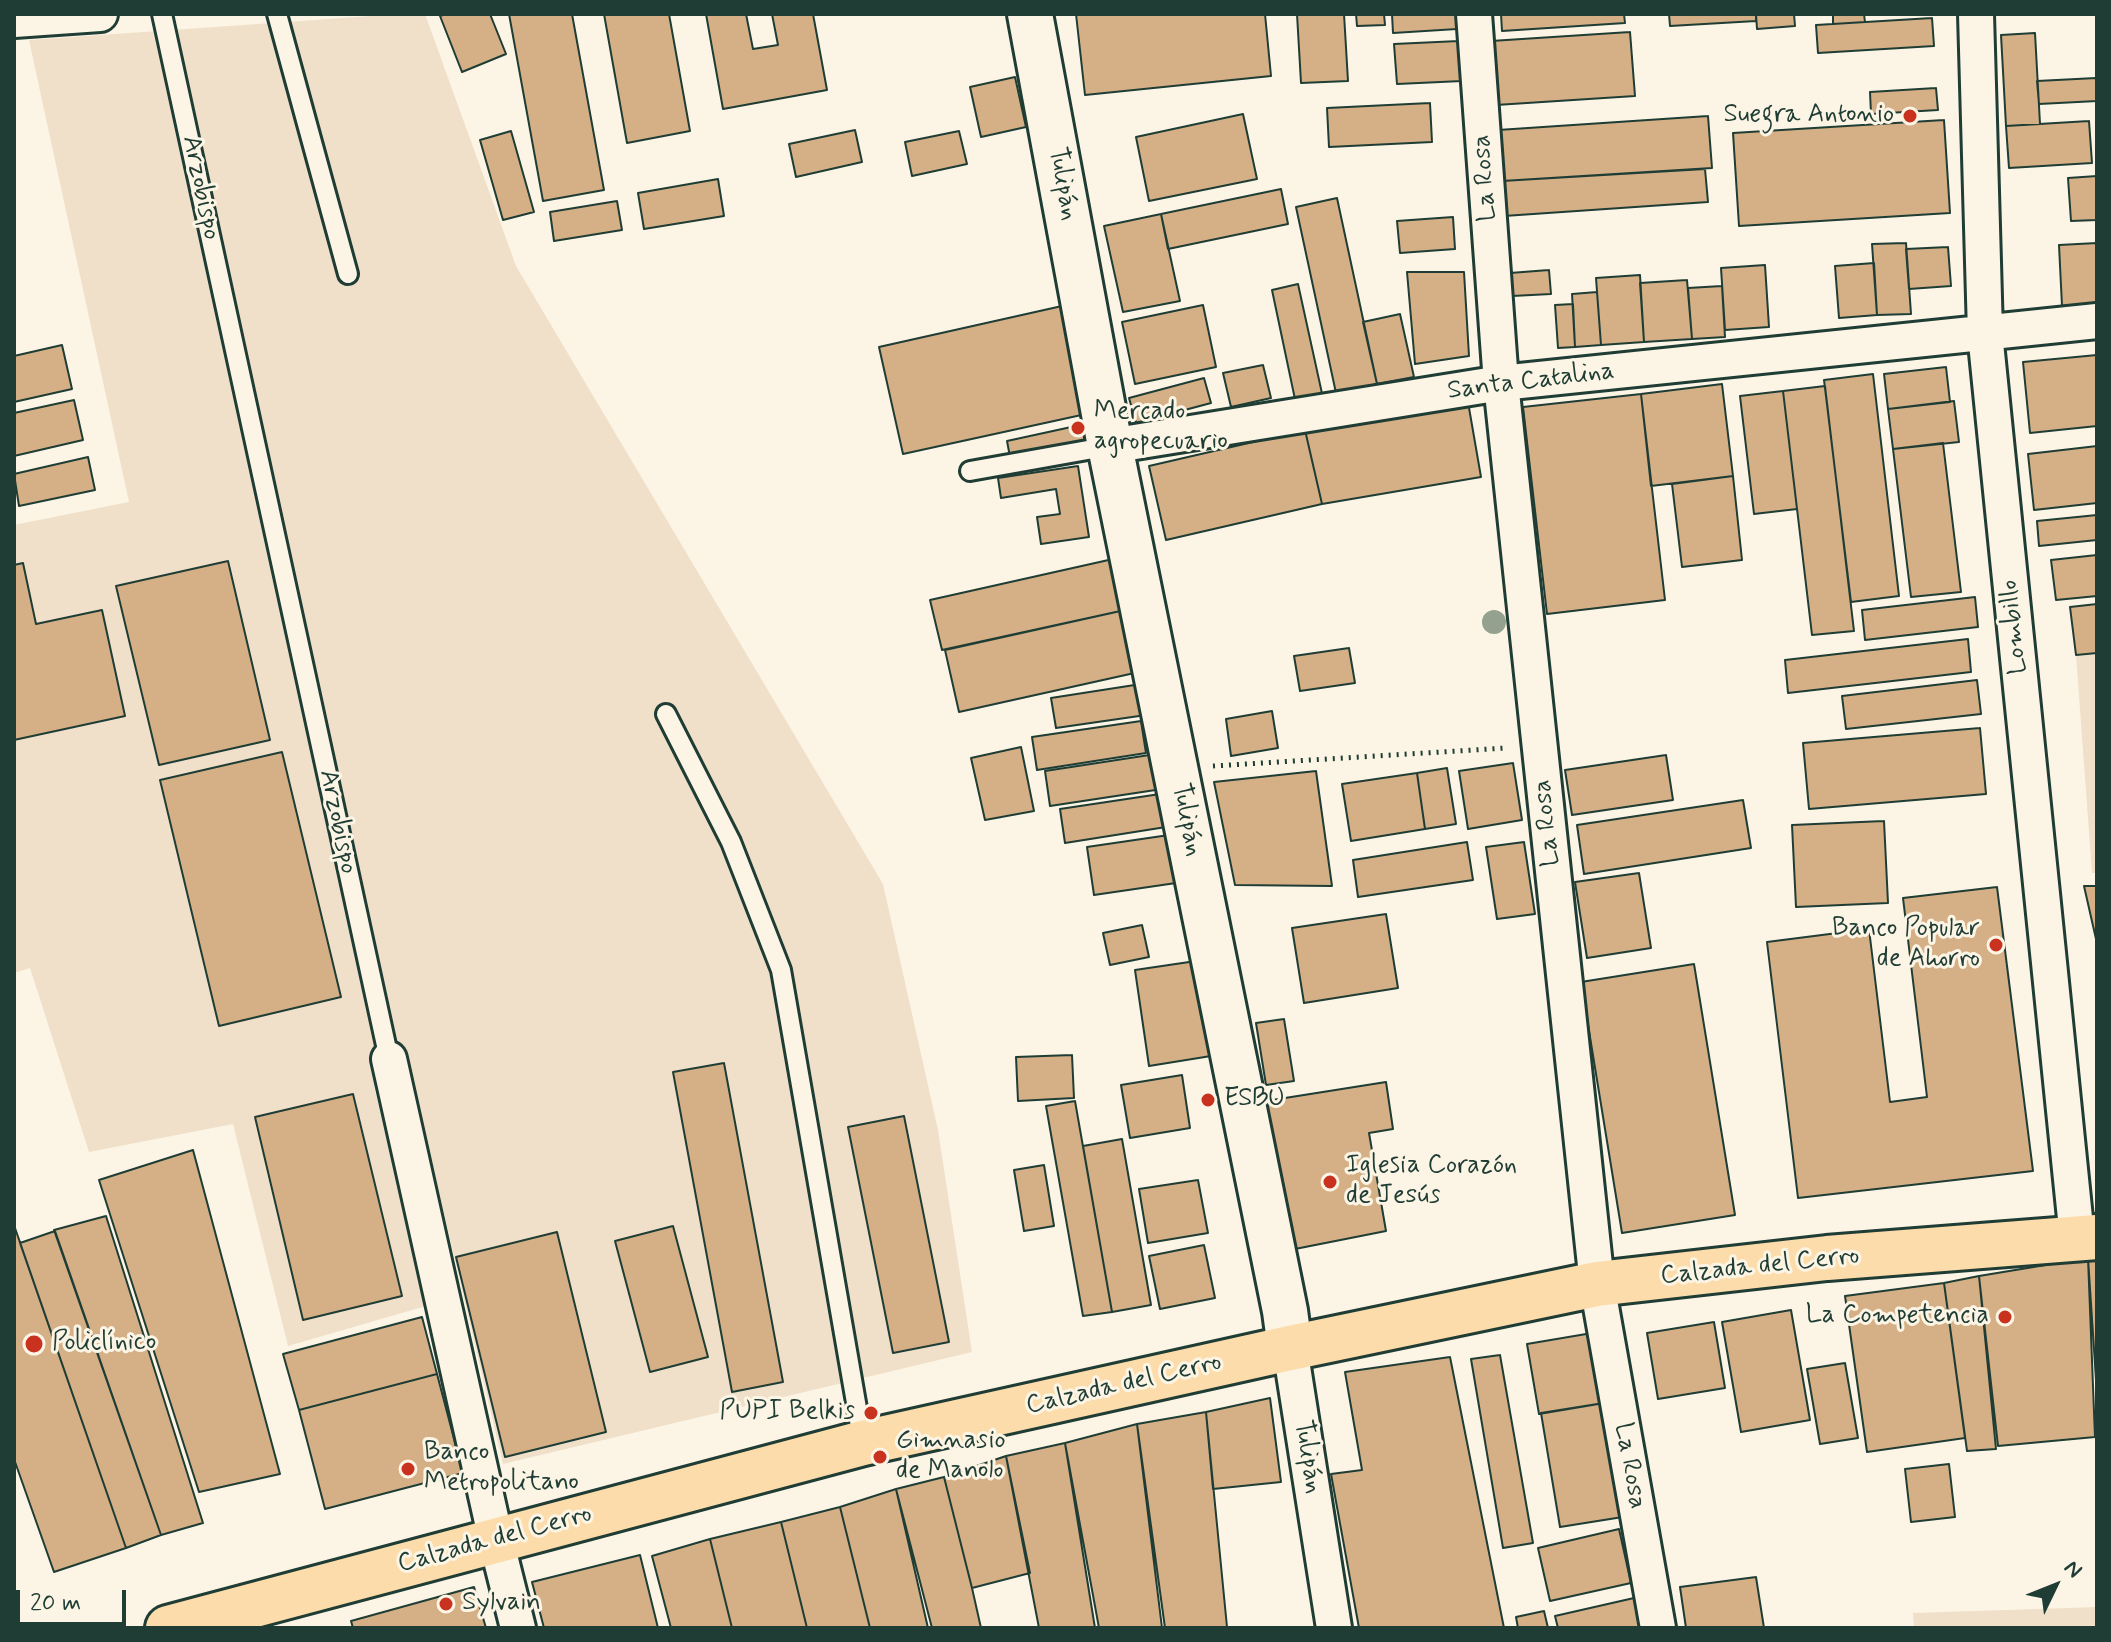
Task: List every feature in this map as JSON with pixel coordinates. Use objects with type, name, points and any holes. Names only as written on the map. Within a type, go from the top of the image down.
[{"type":"main road","name":"Calzada del Cerro","points":[[168,1628],[863,1443],[1290,1348],[1597,1284],[1827,1258],[2087,1238]]},
{"type":"street","name":"Tulipán","points":[[1030,14],[1110,446],[1282,1295],[1334,1628]]},
{"type":"street","name":"La Rosa","points":[[1474,14],[1501,383],[1597,1284],[1658,1628]]},
{"type":"street","name":"Lombillo","points":[[1976,14],[1985,333],[2087,1238]]},
{"type":"street","points":[[14,20],[81,15]]},
{"type":"street","name":"Santa Catalina","points":[[1110,446],[1501,383],[2097,321]]},
{"type":"street","name":"Arzobispo","points":[[389,1059],[518,1628]]},
{"type":"lane","name":"Arzobispo","points":[[162,14],[389,1059]]},
{"type":"lane","points":[[277,14],[348,274]]},
{"type":"lane","name":"Santa Catalina","points":[[970,471],[1110,446]]},
{"type":"lane","points":[[666,714],[731,842],[781,970],[863,1443]]},
{"type":"path","points":[[1175,769],[1539,746]]},
{"type":"shaded area","points":[[425,14],[516,266],[883,884],[938,1130],[972,1352],[503,1464],[411,1073],[374,1086],[426,1306],[288,1346],[233,1124],[89,1152],[30,968],[14,973],[14,525],[129,502],[29,40]]},
{"type":"shaded area","points":[[2097,653],[2097,873],[2092,873],[2076,655]]},
{"type":"shaded area","points":[[2097,1607],[2097,1628],[1914,1628],[1913,1613]]},
{"type":"building","points":[[490,14],[506,54],[462,72],[440,16]]},
{"type":"building","points":[[509,14],[572,14],[604,190],[543,201]]},
{"type":"building","points":[[604,14],[669,14],[690,131],[627,143]]},
{"type":"building","points":[[706,14],[746,14],[753,49],[778,45],[772,14],[813,14],[827,90],[723,109]]},
{"type":"building","points":[[1076,14],[1265,14],[1271,76],[1085,95]]},
{"type":"building","points":[[1297,14],[1344,14],[1348,81],[1301,83]]},
{"type":"building","points":[[1356,14],[1384,14],[1385,25],[1357,26]]},
{"type":"building","points":[[1392,14],[1457,14],[1457,29],[1393,33]]},
{"type":"building","points":[[1501,14],[1624,14],[1625,23],[1502,31]]},
{"type":"building","points":[[1669,14],[1756,14],[1756,21],[1670,26]]},
{"type":"building","points":[[1756,14],[1794,14],[1795,26],[1757,29]]},
{"type":"building","points":[[1833,14],[1864,14],[1865,22],[1833,24]]},
{"type":"building","points":[[1932,18],[1934,46],[1818,53],[1816,25]]},
{"type":"building","points":[[1630,32],[1635,96],[1496,105],[1491,41]]},
{"type":"building","points":[[2035,33],[2040,124],[2006,126],[2001,35]]},
{"type":"building","points":[[1459,41],[1462,81],[1397,84],[1394,44]]},
{"type":"building","points":[[1015,77],[1026,127],[981,137],[970,87]]},
{"type":"building","points":[[2096,78],[2097,101],[2039,104],[2037,81]]},
{"type":"building","points":[[1936,88],[1938,110],[1871,114],[1870,92]]},
{"type":"building","points":[[1430,103],[1432,142],[1329,147],[1327,108]]},
{"type":"building","points":[[1243,114],[1257,179],[1149,201],[1136,137]]},
{"type":"building","points":[[1708,116],[1712,168],[1502,181],[1498,130]]},
{"type":"building","points":[[1944,120],[1950,213],[1739,226],[1733,133]]},
{"type":"building","points":[[2089,121],[2092,163],[2009,168],[2006,126]]},
{"type":"building","points":[[855,130],[862,162],[796,177],[789,144]]},
{"type":"building","points":[[511,131],[534,212],[503,220],[480,140]]},
{"type":"building","points":[[959,131],[967,164],[912,176],[905,142]]},
{"type":"building","points":[[1705,169],[1708,202],[1504,216],[1502,181]]},
{"type":"building","points":[[2097,176],[2097,220],[2071,221],[2068,178]]},
{"type":"building","points":[[718,179],[724,216],[644,229],[638,193]]},
{"type":"building","points":[[1281,189],[1288,224],[1168,249],[1161,214]]},
{"type":"building","points":[[1337,198],[1377,384],[1336,393],[1296,207]]},
{"type":"building","points":[[617,201],[622,230],[554,241],[550,212]]},
{"type":"building","points":[[1161,214],[1180,301],[1123,312],[1104,226]]},
{"type":"building","points":[[1453,217],[1455,249],[1400,253],[1397,221]]},
{"type":"building","points":[[1906,243],[1911,314],[1877,315],[1872,244]]},
{"type":"building","points":[[2097,243],[2097,304],[2062,306],[2059,245]]},
{"type":"building","points":[[1948,247],[1951,286],[1909,289],[1906,249]]},
{"type":"building","points":[[1874,263],[1877,315],[1839,318],[1835,266]]},
{"type":"building","points":[[1765,265],[1769,327],[1725,330],[1721,268]]},
{"type":"building","points":[[1549,270],[1551,294],[1512,296],[1510,273]]},
{"type":"building","points":[[1407,272],[1464,272],[1469,356],[1415,364]]},
{"type":"building","points":[[1640,275],[1644,342],[1601,345],[1596,278]]},
{"type":"building","points":[[1687,280],[1692,339],[1644,342],[1640,283]]},
{"type":"building","points":[[1298,284],[1323,398],[1296,404],[1272,290]]},
{"type":"building","points":[[1722,286],[1725,337],[1692,339],[1688,288]]},
{"type":"building","points":[[1597,292],[1601,345],[1575,347],[1572,294]]},
{"type":"building","points":[[1573,304],[1575,347],[1558,348],[1555,305]]},
{"type":"building","points":[[1203,305],[1216,367],[1135,384],[1122,322]]},
{"type":"building","points":[[1062,306],[1086,414],[903,454],[879,347]]},
{"type":"building","points":[[1400,314],[1414,377],[1377,384],[1363,322]]},
{"type":"building","points":[[62,345],[72,389],[14,402],[14,356]]},
{"type":"building","points":[[2097,355],[2097,426],[2030,433],[2023,362]]},
{"type":"building","points":[[1263,365],[1271,398],[1231,407],[1223,373]]},
{"type":"building","points":[[1946,367],[1950,402],[1888,409],[1884,374]]},
{"type":"building","points":[[1873,374],[1899,596],[1851,602],[1824,380]]},
{"type":"building","points":[[1204,378],[1211,403],[1136,423],[1129,398]]},
{"type":"building","points":[[1722,384],[1733,476],[1651,486],[1641,394]]},
{"type":"building","points":[[1825,386],[1854,631],[1812,635],[1783,391]]},
{"type":"building","points":[[1783,391],[1797,509],[1754,514],[1740,396]]},
{"type":"building","points":[[1641,394],[1665,600],[1547,614],[1523,407]]},
{"type":"building","points":[[74,400],[83,440],[14,456],[14,413]]},
{"type":"building","points":[[1954,401],[1959,442],[1893,449],[1888,409]]},
{"type":"building","points":[[1468,402],[1481,477],[1322,504],[1305,430]]},
{"type":"building","points":[[1085,424],[1089,445],[1010,457],[1007,441]]},
{"type":"building","points":[[1305,430],[1322,504],[1166,540],[1149,466]]},
{"type":"building","points":[[1943,443],[1961,592],[1911,597],[1893,449]]},
{"type":"building","points":[[2097,446],[2097,503],[2034,510],[2028,454]]},
{"type":"building","points":[[88,457],[95,490],[19,506],[14,474]]},
{"type":"building","points":[[1078,466],[1089,537],[1041,544],[1037,517],[1060,514],[1056,489],[1001,498],[998,478]]},
{"type":"building","points":[[1733,476],[1742,560],[1682,567],[1672,484]]},
{"type":"building","points":[[2097,515],[2097,540],[2039,546],[2037,521]]},
{"type":"building","points":[[2097,555],[2097,596],[2056,600],[2051,560]]},
{"type":"building","points":[[1113,559],[1125,610],[942,650],[930,600]]},
{"type":"building","points":[[228,561],[270,740],[159,765],[116,586]]},
{"type":"building","points":[[23,563],[36,624],[102,610],[125,716],[14,740],[14,565]]},
{"type":"building","points":[[1975,597],[1978,627],[1865,640],[1862,610]]},
{"type":"building","points":[[2097,604],[2097,653],[2076,655],[2070,607]]},
{"type":"building","points":[[1125,610],[1139,672],[959,712],[945,650]]},
{"type":"building","points":[[1968,639],[1971,672],[1788,693],[1785,660]]},
{"type":"building","points":[[1349,648],[1355,683],[1300,691],[1294,656]]},
{"type":"building","points":[[1977,680],[1981,714],[1846,729],[1842,696]]},
{"type":"building","points":[[1141,684],[1146,715],[1056,728],[1051,698]]},
{"type":"building","points":[[1272,711],[1278,748],[1231,756],[1226,719]]},
{"type":"building","points":[[1141,721],[1146,753],[1037,770],[1032,737]]},
{"type":"building","points":[[1980,728],[1986,794],[1809,809],[1803,743]]},
{"type":"building","points":[[1021,747],[1034,811],[985,820],[971,758]]},
{"type":"building","points":[[282,752],[341,997],[219,1026],[160,780]]},
{"type":"building","points":[[1156,754],[1162,789],[1050,806],[1045,771]]},
{"type":"building","points":[[1666,755],[1673,800],[1572,815],[1565,770]]},
{"type":"building","points":[[1513,763],[1522,820],[1468,829],[1459,771]]},
{"type":"building","points":[[1447,768],[1456,824],[1425,829],[1417,773]]},
{"type":"building","points":[[1316,771],[1332,886],[1235,885],[1214,782]]},
{"type":"building","points":[[1417,773],[1425,829],[1351,841],[1342,784]]},
{"type":"building","points":[[1160,794],[1166,827],[1065,843],[1060,809]]},
{"type":"building","points":[[1743,800],[1751,848],[1584,874],[1577,825]]},
{"type":"building","points":[[1884,821],[1888,903],[1796,907],[1792,825]]},
{"type":"building","points":[[1169,835],[1176,883],[1094,895],[1087,847]]},
{"type":"building","points":[[1467,842],[1473,880],[1358,897],[1353,860]]},
{"type":"building","points":[[1524,842],[1535,914],[1497,919],[1486,847]]},
{"type":"building","points":[[1639,873],[1651,948],[1587,958],[1575,882]]},
{"type":"building","points":[[2084,886],[2097,886],[2097,939],[2096,939]]},
{"type":"building","points":[[1997,887],[2033,1171],[1798,1198],[1767,942],[1869,929],[1890,1102],[1927,1097],[1903,898]]},
{"type":"building","points":[[1386,914],[1398,988],[1304,1003],[1292,928]]},
{"type":"building","points":[[1142,925],[1149,957],[1110,965],[1103,933]]},
{"type":"building","points":[[1196,961],[1211,1056],[1149,1066],[1135,970]]},
{"type":"building","points":[[1694,964],[1735,1215],[1622,1233],[1581,982]]},
{"type":"building","points":[[1284,1019],[1294,1081],[1266,1085],[1256,1023]]},
{"type":"building","points":[[1072,1055],[1074,1098],[1018,1101],[1016,1057]]},
{"type":"building","points":[[724,1063],[783,1382],[732,1392],[673,1072]]},
{"type":"building","points":[[1182,1075],[1190,1128],[1130,1138],[1121,1085]]},
{"type":"building","name":"Iglesia Corazón de Jesús","points":[[1386,1082],[1393,1129],[1369,1133],[1386,1231],[1295,1249],[1266,1101]]},
{"type":"building","points":[[353,1094],[402,1296],[303,1320],[255,1117]]},
{"type":"building","points":[[1075,1101],[1112,1312],[1083,1316],[1046,1106]]},
{"type":"building","points":[[904,1116],[949,1342],[893,1353],[848,1127]]},
{"type":"building","points":[[1122,1139],[1151,1305],[1112,1312],[1083,1146]]},
{"type":"building","points":[[193,1150],[280,1474],[199,1492],[99,1180]]},
{"type":"building","points":[[1044,1165],[1054,1226],[1024,1231],[1014,1170]]},
{"type":"building","points":[[1198,1180],[1208,1233],[1148,1243],[1139,1189]]},
{"type":"building","points":[[106,1216],[203,1523],[161,1535],[54,1230]]},
{"type":"building","points":[[673,1226],[708,1357],[650,1372],[615,1241]]},
{"type":"building","name":"Policlínico","points":[[15,1228],[126,1548],[54,1572],[14,1459]]},
{"type":"building","points":[[55,1231],[161,1535],[126,1548],[20,1243]]},
{"type":"building","points":[[557,1232],[606,1432],[505,1457],[456,1257]]},
{"type":"building","points":[[1204,1245],[1215,1298],[1160,1309],[1149,1256]]},
{"type":"building","points":[[2088,1258],[2095,1437],[1998,1446],[1979,1276]]},
{"type":"building","points":[[2088,1258],[2097,1258],[2097,1380],[2096,1380]]},
{"type":"building","points":[[1979,1276],[1996,1449],[1967,1451],[1944,1283]]},
{"type":"building","points":[[1944,1283],[1965,1438],[1867,1452],[1845,1296]]},
{"type":"building","points":[[1791,1310],[1810,1420],[1741,1432],[1722,1322]]},
{"type":"building","points":[[422,1317],[437,1374],[299,1410],[283,1354]]},
{"type":"building","points":[[1714,1322],[1725,1388],[1658,1399],[1647,1333]]},
{"type":"building","points":[[1598,1332],[1610,1402],[1539,1414],[1527,1344]]},
{"type":"building","points":[[1500,1355],[1533,1543],[1503,1548],[1471,1359]]},
{"type":"building","points":[[1450,1357],[1504,1628],[1359,1628],[1331,1474],[1362,1470],[1345,1372]]},
{"type":"building","points":[[1845,1363],[1858,1438],[1820,1444],[1807,1369]]},
{"type":"building","points":[[437,1374],[463,1473],[325,1509],[299,1410]]},
{"type":"building","points":[[1270,1398],[1281,1482],[1213,1489],[1206,1412]]},
{"type":"building","points":[[1610,1402],[1629,1516],[1560,1527],[1541,1413]]},
{"type":"building","points":[[1206,1412],[1227,1627],[1165,1628],[1137,1424]]},
{"type":"building","points":[[1137,1424],[1162,1628],[1099,1628],[1065,1443]]},
{"type":"building","points":[[1065,1443],[1095,1628],[1039,1628],[1006,1456]]},
{"type":"building","points":[[1006,1456],[1030,1573],[972,1588],[944,1477]]},
{"type":"building","points":[[1949,1464],[1955,1517],[1911,1522],[1905,1469]]},
{"type":"building","points":[[944,1477],[981,1628],[932,1628],[896,1489]]},
{"type":"building","points":[[896,1489],[928,1628],[870,1628],[840,1507]]},
{"type":"building","points":[[840,1507],[870,1628],[807,1628],[781,1522]]},
{"type":"building","points":[[781,1522],[807,1628],[732,1628],[710,1539]]},
{"type":"building","points":[[1619,1529],[1631,1583],[1550,1601],[1538,1548]]},
{"type":"building","points":[[710,1539],[732,1628],[671,1628],[652,1556]]},
{"type":"building","points":[[640,1555],[658,1628],[544,1628],[532,1582]]},
{"type":"building","points":[[1756,1577],[1764,1628],[1686,1628],[1680,1587]]},
{"type":"building","name":"Sylvain","points":[[474,1587],[486,1628],[353,1628],[351,1621]]},
{"type":"building","points":[[1634,1598],[1641,1628],[1558,1628],[1555,1616]]},
{"type":"building","points":[[1544,1611],[1548,1628],[1518,1628],[1516,1617]]},
{"type":"place","name":"Suegra Antonio","points":[[1910,116]]},
{"type":"place","name":"Mercado agropecuario","points":[[1078,428]]},
{"type":"place","name":"Banco Popular de Ahorro","points":[[1996,945]]},
{"type":"place","name":"ESBU","points":[[1208,1100]]},
{"type":"place","name":"Iglesia Corazón de Jesús","points":[[1330,1182]]},
{"type":"place","name":"La Competencia","points":[[2005,1317]]},
{"type":"place","name":"Policlínico","points":[[34,1344]]},
{"type":"place","name":"PUPI Belkis","points":[[871,1413]]},
{"type":"place","name":"Gimnasio de Manolo","points":[[880,1457]]},
{"type":"place","name":"Banco Metropolitano","points":[[408,1469]]},
{"type":"place","name":"Sylvain","points":[[446,1604]]}]
